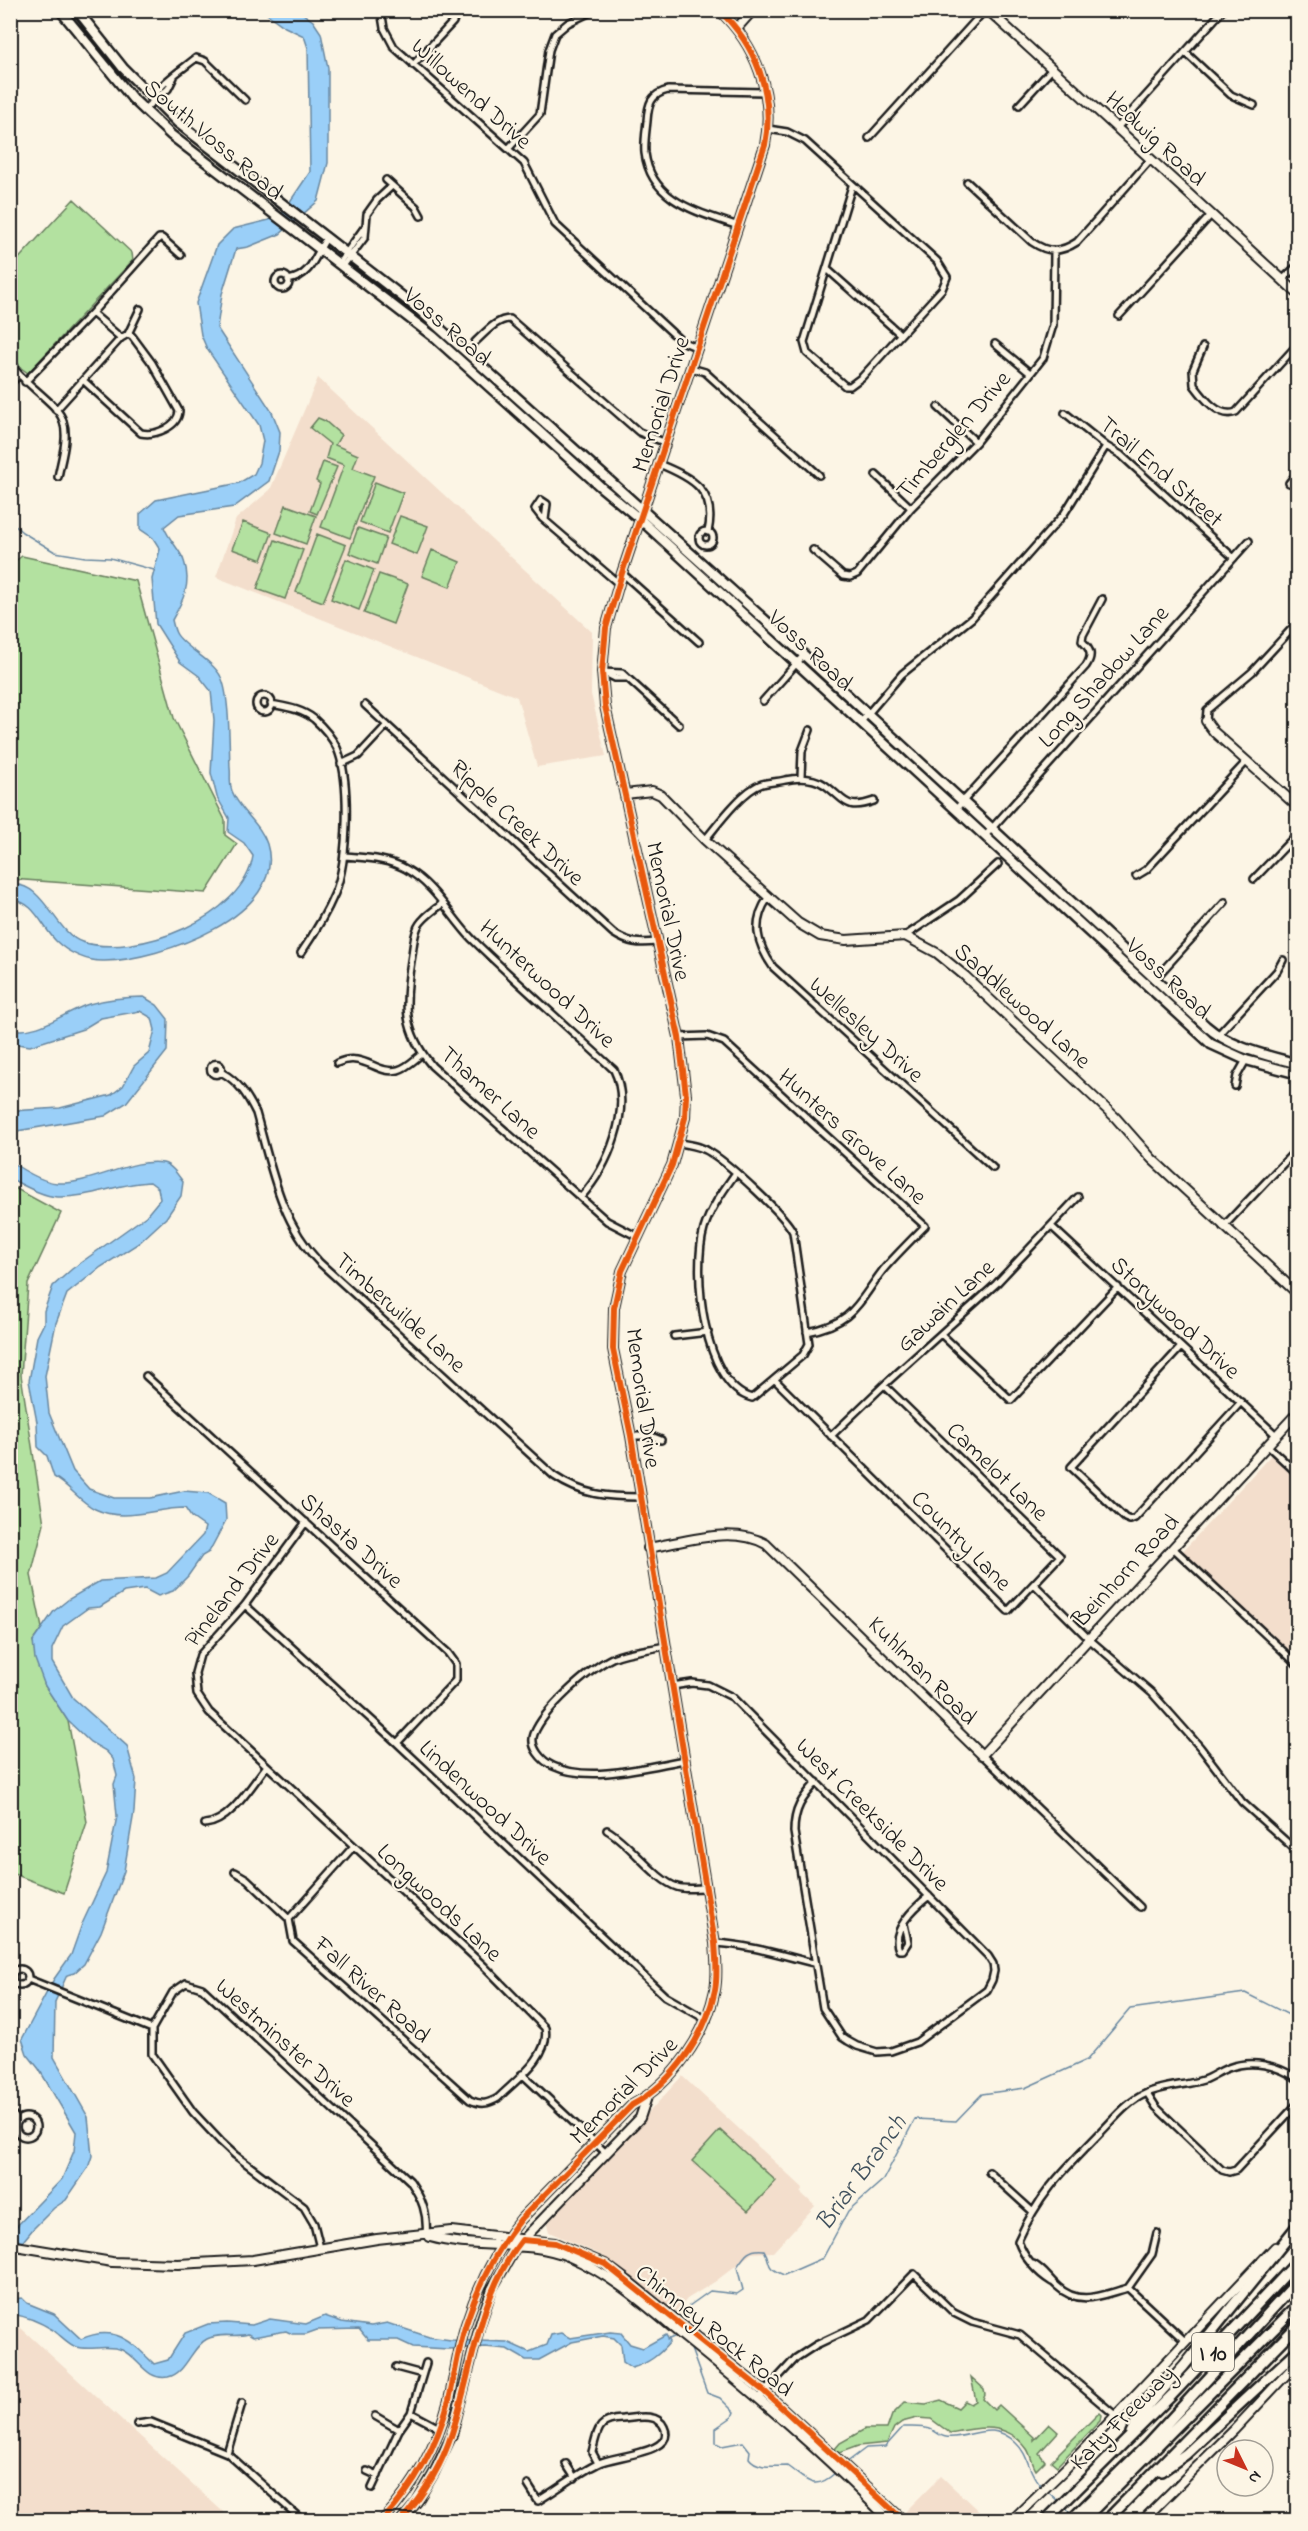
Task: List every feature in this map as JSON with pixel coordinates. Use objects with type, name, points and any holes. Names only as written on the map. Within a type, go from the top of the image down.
[{"type":"highway","points":[[1127,2441],[1139,2416],[1184,2366],[1298,2225]]},
{"type":"highway","name":"Katy Freeway","points":[[1046,2520],[1127,2441],[1298,2261]]},
{"type":"highway","points":[[1083,2520],[1154,2437],[1298,2281]]},
{"type":"highway","points":[[1071,2520],[1104,2494],[1298,2305]]},
{"type":"highway","name":"I 10","points":[[1107,2520],[1298,2325]]},
{"type":"highway","points":[[1141,2487],[1186,2454],[1298,2350]]},
{"type":"main road","name":"South Voss Road","points":[[60,10],[143,110],[171,135],[303,237]]},
{"type":"main road","name":"South Voss Road","points":[[77,10],[112,56],[177,122],[312,226]]},
{"type":"main road","points":[[214,169],[216,152]]},
{"type":"main road","name":"Voss Road","points":[[312,226],[394,290],[492,374],[797,663],[914,757],[1217,1036],[1251,1050],[1298,1064]]},
{"type":"main road","name":"Voss Road","points":[[303,237],[386,298],[434,337],[602,488],[643,515],[804,655],[906,764],[1211,1044],[1246,1060],[1298,1074]]},
{"type":"main road","points":[[386,298],[394,290]]},
{"type":"main road","points":[[484,382],[492,374]]},
{"type":"main road","points":[[532,427],[540,419]]},
{"type":"main road","points":[[906,764],[914,757]]},
{"type":"main road","points":[[1051,897],[1058,890]]},
{"type":"main road","points":[[1104,945],[1111,938]]},
{"type":"main road","points":[[1200,1034],[1206,1026]]},
{"type":"street","name":"Willowend Drive","points":[[381,10],[384,28],[394,47],[524,163],[555,224],[681,341],[698,348]]},
{"type":"street","points":[[413,65],[453,22],[458,10]]},
{"type":"street","points":[[509,148],[540,114],[549,50],[555,34],[568,23],[595,10]]},
{"type":"street","name":"Memorial Drive","points":[[389,2519],[419,2474],[439,2428],[448,2402],[465,2326],[485,2275],[506,2238],[521,2219],[632,2105],[647,2097],[693,2045],[707,2020],[715,1989],[715,1943],[631,1436],[613,1349],[614,1308],[622,1271],[680,1143],[686,1095],[679,1037],[656,942],[625,794],[613,753],[604,706],[602,672],[606,628],[622,573],[765,145],[768,129],[765,92],[755,57],[737,28],[719,10]]},
{"type":"street","points":[[737,28],[753,10]]},
{"type":"street","points":[[869,138],[987,10]]},
{"type":"street","name":"Hedwig Road","points":[[987,10],[1298,294]]},
{"type":"street","points":[[1117,128],[1224,10]]},
{"type":"street","points":[[1185,52],[1232,95],[1254,105]]},
{"type":"street","points":[[143,110],[156,92],[196,58],[205,61],[245,100]]},
{"type":"street","points":[[1019,105],[1052,69]]},
{"type":"street","points":[[738,226],[680,205],[662,189],[646,161],[648,108],[654,96],[669,90],[765,92]]},
{"type":"street","points":[[768,129],[797,136],[937,261],[947,277],[942,289],[857,382],[850,386],[839,383],[804,348],[804,342],[852,186]]},
{"type":"street","points":[[967,182],[1032,242],[1043,249],[1054,252],[1077,242],[1150,160]]},
{"type":"street","points":[[386,180],[416,207],[422,216]]},
{"type":"street","points":[[341,265],[365,227],[367,214],[377,200],[392,186]]},
{"type":"street","points":[[1119,316],[1211,215]]},
{"type":"street","points":[[288,280],[297,279],[307,272],[327,237]]},
{"type":"street","points":[[25,382],[92,313],[159,238],[182,255]]},
{"type":"street","name":"Timberglen Drive","points":[[813,550],[843,576],[850,578],[857,574],[911,508],[976,442],[1043,358],[1053,325],[1054,252]]},
{"type":"street","points":[[1282,280],[1298,265]]},
{"type":"street","points":[[827,269],[900,334]]},
{"type":"street","points":[[57,410],[121,338],[128,334],[140,309]]},
{"type":"street","points":[[92,313],[121,338]]},
{"type":"street","points":[[475,342],[496,323],[503,319],[510,319],[639,432],[666,443]]},
{"type":"street","points":[[84,381],[141,434],[149,435],[174,425],[179,420],[179,411],[152,363],[132,336],[128,334]]},
{"type":"street","points":[[995,344],[1030,373]]},
{"type":"street","points":[[1203,347],[1194,370],[1194,385],[1220,412],[1230,415],[1236,412],[1298,344]]},
{"type":"street","points":[[10,363],[18,376],[57,410],[63,421],[65,439],[58,477]]},
{"type":"street","points":[[691,368],[705,372],[819,475]]},
{"type":"street","points":[[10,384],[18,376]]},
{"type":"street","points":[[938,407],[976,442]]},
{"type":"street","name":"Trail End Street","points":[[1065,412],[1106,446],[1121,455],[1234,558]]},
{"type":"street","points":[[864,719],[902,674],[972,618],[1064,514],[1106,446]]},
{"type":"street","points":[[659,464],[690,478],[704,492],[711,512],[708,532]]},
{"type":"street","points":[[1289,483],[1298,472]]},
{"type":"street","points":[[876,475],[911,508]]},
{"type":"street","points":[[545,520],[619,584]]},
{"type":"street","name":"Long Shadow Lane","points":[[985,836],[1030,787],[1054,756],[1249,541]]},
{"type":"street","points":[[622,573],[699,642]]},
{"type":"street","points":[[956,810],[1086,666],[1091,655],[1090,649],[1082,641],[1083,635],[1102,599]]},
{"type":"street","points":[[1296,804],[1214,732],[1206,721],[1207,710],[1252,672],[1298,622]]},
{"type":"street","points":[[763,701],[804,655]]},
{"type":"street","points":[[602,672],[622,673],[679,725]]},
{"type":"street","points":[[272,704],[298,710],[313,718],[325,730],[336,748],[341,764],[346,809],[344,856],[335,892],[320,924],[302,953]]},
{"type":"street","name":"Ripple Creek Drive","points":[[365,705],[613,933],[624,941],[633,943],[656,942]]},
{"type":"street","points":[[341,764],[358,756],[387,725]]},
{"type":"street","points":[[801,778],[802,751],[810,730]]},
{"type":"street","points":[[1136,876],[1146,870],[1247,761]]},
{"type":"street","points":[[705,840],[754,788],[762,784],[801,778],[824,785],[850,806],[860,806],[873,801]]},
{"type":"street","points":[[625,794],[652,791],[661,795],[705,840],[768,898],[798,923],[820,936],[846,940],[905,936],[959,900],[998,864]]},
{"type":"street","points":[[1254,879],[1298,833]]},
{"type":"street","name":"Hunterwood Drive","points":[[344,856],[383,860],[397,864],[418,878],[443,903],[470,936],[614,1070],[619,1079],[621,1092],[619,1119],[606,1161],[581,1197]]},
{"type":"street","name":"Wellesley Drive","points":[[768,898],[763,907],[757,932],[760,950],[773,967],[993,1168]]},
{"type":"street","points":[[1149,986],[1226,902]]},
{"type":"street","name":"Thamer Lane","points":[[443,903],[417,928],[406,996],[412,1037],[432,1066],[607,1221],[638,1237]]},
{"type":"street","name":"Saddlewood Lane","points":[[905,936],[937,953],[965,975],[1089,1092],[1152,1159],[1223,1227],[1298,1293]]},
{"type":"street","points":[[1217,1036],[1277,971],[1283,960]]},
{"type":"street","name":"Hunters Grove Lane","points":[[679,1037],[707,1036],[723,1042],[925,1226],[884,1269],[856,1308],[841,1321],[829,1327],[807,1332]]},
{"type":"street","points":[[337,1063],[355,1058],[388,1070],[398,1070],[422,1054]]},
{"type":"street","points":[[1235,1086],[1237,1076],[1246,1060]]},
{"type":"street","name":"Timberwilde Lane","points":[[221,1072],[232,1078],[249,1098],[256,1113],[285,1214],[305,1246],[319,1262],[554,1476],[571,1488],[605,1497],[640,1497]]},
{"type":"street","points":[[680,1143],[704,1148],[735,1174],[790,1225],[793,1232],[809,1344],[807,1350],[752,1398],[739,1391],[722,1374],[716,1364],[701,1294],[698,1256],[704,1228],[714,1205],[735,1174]]},
{"type":"street","points":[[1223,1227],[1298,1148]]},
{"type":"street","name":"Gawain Lane","points":[[831,1436],[996,1284],[1078,1197]]},
{"type":"street","name":"Storywood Drive","points":[[1051,1226],[1276,1435]]},
{"type":"street","points":[[941,1334],[1011,1400],[1118,1287]]},
{"type":"street","points":[[675,1336],[708,1332]]},
{"type":"street","points":[[1181,1347],[1071,1467],[1125,1518],[1130,1520],[1135,1518],[1241,1402]]},
{"type":"street","name":"Shasta Drive","points":[[146,1376],[448,1653],[456,1664],[456,1680],[397,1743]]},
{"type":"street","name":"Country Lane","points":[[775,1380],[1008,1611],[1034,1584],[1089,1638],[1152,1693],[1200,1747],[1242,1802],[1298,1852]]},
{"type":"street","name":"Camelot Lane","points":[[884,1385],[1060,1556],[1034,1584]]},
{"type":"street","name":"Beinhorn Road","points":[[982,1755],[1298,1412]]},
{"type":"street","points":[[631,1436],[651,1436],[661,1440]]},
{"type":"street","points":[[1267,1445],[1298,1474]]},
{"type":"street","name":"Pineland Drive","points":[[195,1682],[196,1664],[200,1655],[245,1605],[306,1522]]},
{"type":"street","name":"Kuhlman Road","points":[[648,1548],[733,1535],[749,1537],[766,1544],[1140,1907]]},
{"type":"street","points":[[1173,1548],[1298,1665]]},
{"type":"street","name":"Lindenwood Drive","points":[[245,1605],[397,1743],[665,1996],[707,2020]]},
{"type":"street","points":[[665,1646],[615,1657],[593,1668],[542,1720],[533,1735],[534,1747],[544,1760],[555,1767],[576,1772],[620,1771],[684,1760]]},
{"type":"street","name":"Longwoods Lane","points":[[195,1682],[197,1694],[209,1712],[484,1966],[545,2028],[547,2040],[541,2053],[522,2074]]},
{"type":"street","name":"West Creekside Drive","points":[[672,1686],[692,1683],[708,1685],[732,1696],[993,1964],[993,1977],[987,1990],[906,2047],[891,2051],[868,2050],[842,2037],[828,2018],[823,2008],[814,1963]]},
{"type":"street","points":[[204,1824],[213,1823],[227,1814],[266,1767]]},
{"type":"street","points":[[715,1943],[738,1944],[814,1963],[794,1821],[802,1798],[817,1782]]},
{"type":"street","points":[[607,1830],[618,1836],[669,1884],[684,1888],[705,1888]]},
{"type":"street","name":"Fall River Road","points":[[354,1847],[289,1919],[293,1941],[470,2100],[477,2103],[491,2102],[522,2074]]},
{"type":"street","points":[[235,1872],[247,1879],[289,1919]]},
{"type":"street","points":[[904,1924],[916,1907],[929,1896]]},
{"type":"street","points":[[31,1981],[17,1985],[12,1982],[11,1974],[18,1969],[24,1970],[31,1981],[152,2029],[152,2054],[193,2112],[235,2156],[304,2207],[314,2224],[320,2248]]},
{"type":"street","name":"Westminster Drive","points":[[152,2029],[173,1992],[180,1986],[186,1983],[202,1989],[410,2181],[424,2205],[427,2219],[426,2235]]},
{"type":"street","points":[[1157,2234],[1152,2254],[1128,2288],[1086,2298],[1075,2298],[1063,2292],[1040,2274],[1022,2251],[1018,2241],[1032,2211],[1054,2179],[1132,2100],[1147,2092],[1204,2080],[1228,2068],[1242,2065],[1266,2065],[1285,2070],[1298,2079]]},
{"type":"street","points":[[522,2074],[606,2153]]},
{"type":"street","points":[[1147,2092],[1165,2115],[1222,2170],[1229,2172],[1236,2170],[1298,2103]]},
{"type":"street","name":"Memorial Drive","points":[[402,2520],[417,2502],[452,2435],[480,2325],[492,2289],[519,2243],[640,2118],[647,2097]]},
{"type":"street","points":[[10,2112],[18,2120]]},
{"type":"street","points":[[989,2172],[1032,2211]]},
{"type":"street","points":[[1012,2520],[1067,2467],[1298,2225]]},
{"type":"street","name":"Chimney Rock Road","points":[[10,2245],[112,2262],[178,2264],[253,2260],[377,2239],[451,2231],[506,2238],[519,2243]]},
{"type":"street","name":"Chimney Rock Road","points":[[426,2235],[444,2241],[502,2246],[519,2243],[555,2243],[605,2264],[625,2284],[762,2395],[856,2482],[889,2520]]},
{"type":"street","points":[[762,2395],[796,2358],[816,2345],[869,2320],[914,2274],[954,2313],[972,2322],[1020,2335],[1115,2415]]},
{"type":"street","points":[[1128,2288],[1185,2341]]},
{"type":"street","points":[[1143,2520],[1234,2430],[1298,2362]]},
{"type":"street","points":[[372,2488],[399,2430],[411,2413],[426,2363]]},
{"type":"street","points":[[396,2367],[422,2374]]},
{"type":"street","points":[[227,2453],[242,2403]]},
{"type":"street","points":[[411,2413],[439,2428]]},
{"type":"street","points":[[375,2416],[399,2430]]},
{"type":"street","points":[[528,2485],[538,2501],[598,2463],[613,2457],[655,2449],[664,2442],[667,2433],[663,2424],[655,2417],[608,2420],[602,2425],[592,2452],[598,2463]]},
{"type":"street","points":[[136,2424],[152,2422],[227,2453],[302,2520]]},
{"type":"street","points":[[566,2464],[575,2478]]},
{"type":"street","points":[[368,2471],[378,2476]]},
{"type":"street","name":"Chimney Rock Road","points":[[856,2482],[903,2520]]},
{"type":"street","points":[[889,2520],[895,2512]]},
{"type":"shaded area","points":[[318,378],[592,632],[591,694],[606,756],[537,767],[517,697],[216,577],[236,519],[270,490]]},
{"type":"shaded area","points":[[1271,1455],[1297,1480],[1297,1658],[1182,1552]]},
{"type":"shaded area","points":[[682,2076],[803,2188],[800,2192],[815,2206],[773,2252],[752,2253],[716,2281],[687,2299],[677,2312],[603,2256],[549,2232],[547,2224]]},
{"type":"shaded area","points":[[11,2319],[232,2520],[11,2520]]},
{"type":"shaded area","points":[[941,2476],[988,2520],[897,2520]]},
{"type":"green space","points":[[74,199],[132,253],[133,260],[28,373],[21,368],[11,352],[11,267]]},
{"type":"green space","points":[[318,418],[341,435],[335,445],[358,455],[353,468],[374,476],[350,538],[321,527],[344,465],[326,458],[330,444],[310,428]]},
{"type":"green space","points":[[323,462],[337,467],[317,514],[310,511],[320,484],[316,481]]},
{"type":"green space","points":[[375,482],[403,493],[388,533],[360,522]]},
{"type":"green space","points":[[286,505],[316,516],[306,544],[276,533]]},
{"type":"green space","points":[[400,516],[428,526],[417,555],[389,544]]},
{"type":"green space","points":[[243,522],[272,533],[262,560],[232,549]]},
{"type":"green space","points":[[358,528],[386,538],[377,564],[349,553]]},
{"type":"green space","points":[[317,534],[346,545],[323,602],[296,592]]},
{"type":"green space","points":[[275,540],[303,550],[285,599],[257,589]]},
{"type":"green space","points":[[432,550],[460,562],[450,587],[422,576]]},
{"type":"green space","points":[[22,556],[136,581],[174,718],[225,820],[225,835],[237,844],[206,893],[11,879],[10,565]]},
{"type":"green space","points":[[346,559],[374,570],[359,610],[331,599]]},
{"type":"green space","points":[[379,574],[408,584],[393,624],[364,613]]},
{"type":"green space","points":[[11,1186],[61,1213],[28,1284],[21,1375],[44,1524],[31,1575],[42,1628],[33,1641],[45,1686],[68,1721],[87,1822],[64,1893],[11,1873]]},
{"type":"green space","points":[[720,2130],[776,2181],[748,2211],[692,2161]]},
{"type":"green space","points":[[971,2377],[984,2389],[983,2399],[994,2410],[999,2405],[1034,2437],[1034,2440],[1049,2424],[1058,2432],[1039,2453],[1045,2461],[1036,2470],[1027,2449],[1011,2434],[992,2428],[950,2433],[931,2419],[917,2418],[902,2422],[894,2428],[887,2443],[858,2446],[839,2453],[835,2449],[840,2443],[865,2429],[887,2429],[892,2415],[905,2402],[926,2404],[941,2400],[958,2408],[965,2401],[971,2404],[976,2401]]},
{"type":"green space","points":[[1099,2413],[1100,2421],[1057,2466],[1051,2461]]},
{"type":"water","points":[[263,11],[299,11],[313,21],[321,33],[328,68],[328,163],[318,201],[280,234],[248,247],[236,249],[222,294],[217,328],[272,412],[280,432],[279,451],[269,481],[234,507],[179,515],[164,527],[182,557],[187,577],[183,599],[172,620],[174,628],[180,638],[212,665],[221,677],[228,708],[231,788],[235,798],[264,837],[267,844],[269,870],[258,893],[239,912],[214,929],[185,943],[156,952],[128,959],[92,960],[72,953],[61,945],[32,909],[19,901],[11,900],[11,885],[22,886],[32,891],[64,929],[82,942],[105,946],[131,944],[158,938],[185,928],[209,914],[230,898],[245,878],[253,856],[244,843],[228,832],[229,818],[217,797],[211,773],[214,720],[211,691],[199,676],[180,662],[156,624],[152,579],[160,549],[153,538],[140,529],[140,514],[156,500],[239,483],[254,474],[259,463],[263,441],[259,425],[207,349],[201,335],[196,303],[217,245],[233,229],[269,220],[283,212],[310,172],[308,48],[304,36],[285,27]]},
{"type":"water","points":[[144,997],[157,1005],[168,1019],[167,1051],[126,1103],[105,1116],[11,1132],[11,1111],[60,1108],[111,1095],[123,1086],[134,1066],[149,1053],[155,1030],[152,1018],[140,1011],[101,1018],[83,1029],[30,1046],[11,1043],[11,1029],[31,1029],[41,1026],[96,1002]]},
{"type":"water","points":[[11,1162],[39,1178],[57,1183],[84,1180],[139,1164],[163,1163],[172,1168],[183,1182],[181,1196],[166,1218],[139,1243],[101,1267],[67,1294],[56,1323],[45,1376],[49,1413],[73,1471],[89,1489],[114,1498],[150,1498],[184,1491],[208,1493],[225,1503],[226,1520],[209,1552],[202,1556],[188,1576],[173,1591],[158,1596],[145,1589],[124,1592],[100,1607],[88,1608],[63,1626],[52,1649],[52,1662],[73,1698],[127,1746],[136,1779],[134,1812],[124,1871],[101,1932],[84,1964],[74,1973],[67,1975],[55,2002],[54,2057],[88,2117],[92,2156],[88,2168],[66,2200],[54,2208],[33,2229],[11,2256],[11,2232],[62,2179],[74,2151],[76,2132],[39,2069],[27,2054],[22,2039],[54,1979],[71,1955],[82,1924],[106,1873],[117,1816],[114,1784],[117,1776],[113,1759],[106,1751],[90,1742],[68,1721],[45,1686],[35,1659],[33,1641],[54,1611],[69,1599],[100,1581],[156,1578],[167,1573],[203,1535],[205,1527],[191,1517],[185,1508],[128,1515],[106,1513],[95,1509],[54,1477],[47,1456],[38,1447],[37,1422],[29,1381],[37,1337],[44,1323],[44,1311],[53,1286],[72,1269],[146,1216],[160,1199],[158,1188],[150,1182],[70,1197],[46,1195],[11,1179]]},
{"type":"water","points":[[22,2298],[27,2303],[54,2314],[81,2339],[104,2333],[122,2337],[138,2348],[154,2364],[168,2360],[185,2333],[208,2324],[252,2325],[270,2319],[306,2324],[325,2316],[342,2322],[371,2326],[387,2323],[429,2337],[507,2342],[529,2352],[547,2345],[551,2335],[561,2333],[570,2338],[610,2332],[621,2333],[630,2344],[643,2348],[666,2335],[670,2342],[653,2358],[632,2368],[623,2362],[621,2345],[614,2338],[603,2336],[572,2342],[539,2360],[526,2360],[507,2349],[413,2347],[398,2340],[368,2340],[359,2329],[317,2330],[306,2334],[292,2334],[286,2331],[253,2337],[248,2334],[222,2335],[207,2339],[202,2343],[174,2375],[160,2377],[148,2372],[122,2350],[76,2347],[43,2324],[11,2314],[11,2299]]},
{"type":"waterway","points":[[10,521],[22,532],[55,552],[110,558],[154,570]]},
{"type":"waterway","name":"Briar Branch","points":[[680,2320],[689,2306],[710,2291],[737,2294],[743,2290],[737,2267],[751,2251],[764,2250],[771,2267],[784,2275],[823,2258],[848,2211],[883,2180],[915,2119],[956,2121],[982,2094],[1025,2088],[1087,2060],[1130,2009],[1245,1993],[1291,2016],[1298,2017]]},
{"type":"waterway","name":"Briar Branch","points":[[667,2340],[676,2336]]},
{"type":"waterway","points":[[684,2342],[691,2349],[707,2393],[720,2398],[734,2412],[732,2417],[716,2428],[716,2443],[722,2446],[743,2442],[750,2451],[749,2458],[752,2462],[766,2466],[787,2466],[810,2482],[821,2482],[835,2473]]},
{"type":"waterway","points":[[846,2463],[866,2448],[885,2447],[903,2427],[927,2428],[946,2437],[989,2431],[998,2432],[1007,2436],[1021,2448],[1036,2481],[1041,2486]]},
{"type":"waterway","points":[[1047,2491],[1059,2502]]},
{"type":"waterway","points":[[1065,2507],[1072,2514]]},
{"type":"cycle path","points":[[383,2520],[405,2494],[438,2433],[449,2400],[466,2324],[482,2282],[504,2243],[521,2219],[632,2105],[647,2096],[674,2071],[696,2040],[704,2024],[711,2007],[716,1984],[715,1943],[631,1436],[613,1349],[614,1308],[622,1271],[672,1165],[685,1118],[686,1095],[679,1037],[605,706],[602,672],[606,628],[622,573],[765,145],[767,107],[760,72],[743,39],[719,10]]},
{"type":"cycle path","points":[[402,2520],[424,2490],[443,2457],[452,2433],[486,2308],[507,2261],[522,2240],[555,2243],[605,2264],[765,2392],[903,2520]]}]
